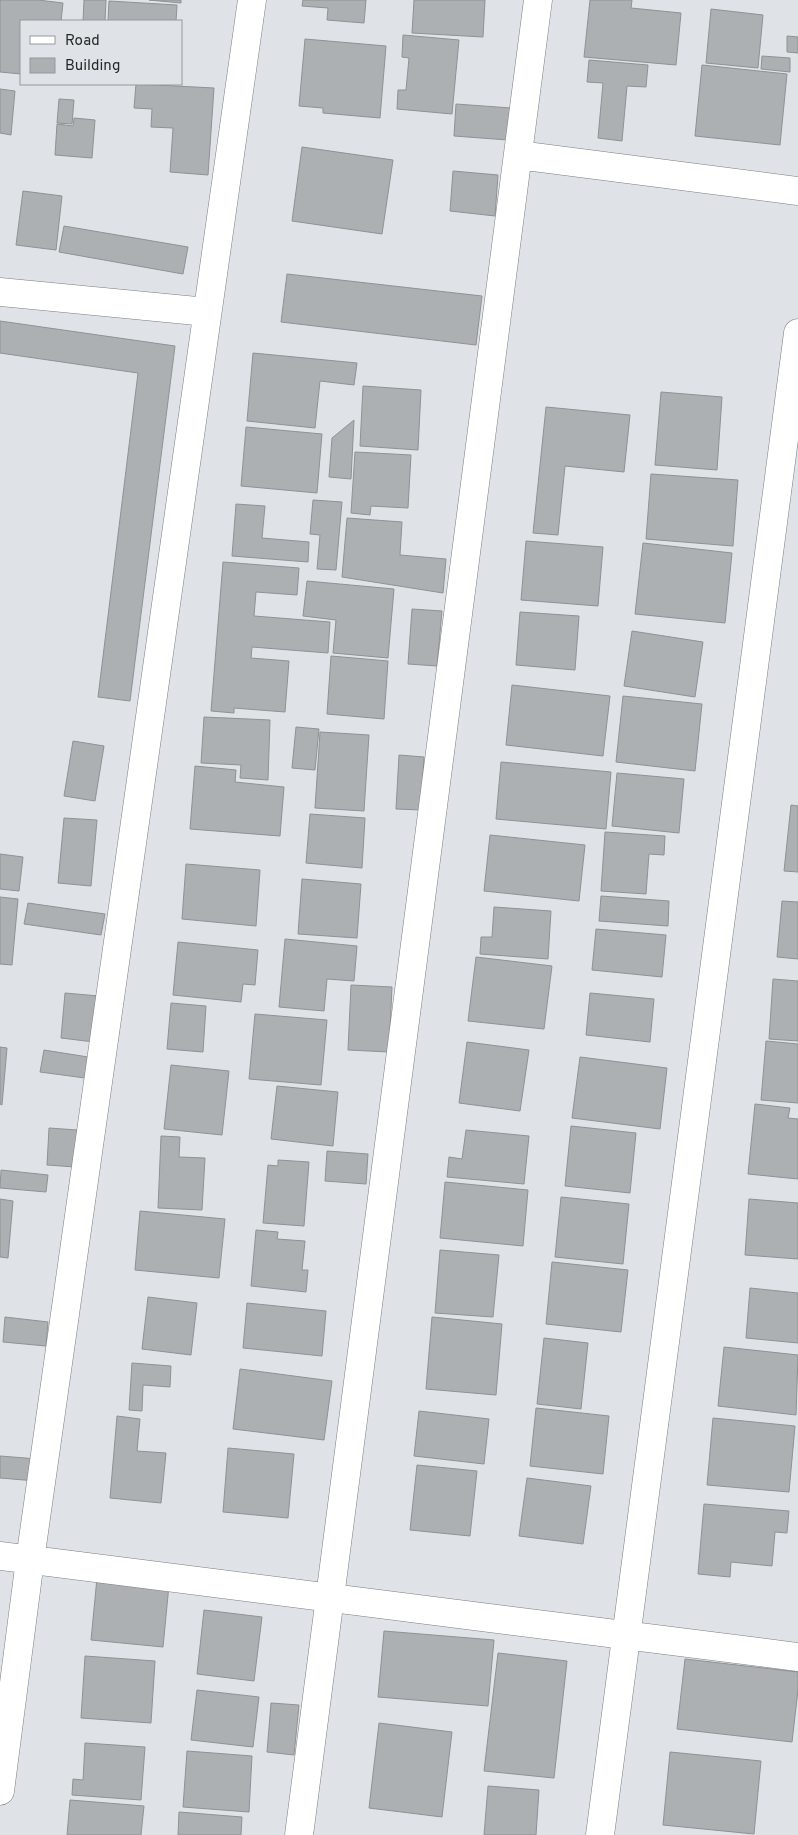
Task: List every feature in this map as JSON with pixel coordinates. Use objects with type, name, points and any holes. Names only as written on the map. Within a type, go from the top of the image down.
[{"type":"street","points":[[0,1791],[30,1560],[252,0]]},
{"type":"street","points":[[299,1835],[538,0]]},
{"type":"street","points":[[518,155],[798,191]]},
{"type":"street","points":[[0,292],[207,312]]},
{"type":"street","points":[[600,1835],[798,333]]},
{"type":"street","points":[[0,1556],[798,1657]]},
{"type":"building","points":[[0,0],[38,0],[63,3],[61,20],[20,20],[20,74],[0,72]]},
{"type":"building","points":[[84,0],[106,0],[105,20],[83,20]]},
{"type":"building","points":[[149,0],[181,0],[181,3]]},
{"type":"building","points":[[303,0],[366,0],[364,23],[327,20],[328,8],[302,6]]},
{"type":"building","points":[[414,0],[485,0],[483,37],[412,33]]},
{"type":"building","points":[[590,0],[632,0],[631,8],[681,13],[676,65],[584,57]]},
{"type":"building","points":[[109,1],[177,5],[176,20],[108,20]]},
{"type":"building","points":[[711,9],[763,15],[758,68],[706,63]]},
{"type":"building","points":[[403,35],[459,40],[452,114],[397,109],[398,90],[406,90],[409,58],[402,57]]},
{"type":"building","points":[[787,36],[798,37],[798,53],[787,52]]},
{"type":"building","points":[[305,39],[386,46],[380,118],[323,113],[323,108],[299,106]]},
{"type":"building","points":[[762,56],[790,58],[790,72],[761,69]]},
{"type":"building","points":[[589,60],[648,65],[646,87],[627,86],[622,141],[598,138],[603,83],[587,82]]},
{"type":"building","points":[[702,65],[787,74],[780,145],[695,136]]},
{"type":"building","points":[[136,85],[214,88],[208,175],[170,172],[173,128],[151,127],[152,109],[134,108]]},
{"type":"building","points":[[0,89],[15,91],[11,135],[0,133]]},
{"type":"building","points":[[59,99],[74,100],[72,124],[57,123]]},
{"type":"building","points":[[456,104],[511,108],[508,140],[454,136]]},
{"type":"building","points":[[74,118],[95,120],[92,158],[55,155],[57,124],[73,126]]},
{"type":"building","points":[[302,147],[393,160],[382,234],[292,221]]},
{"type":"building","points":[[453,171],[498,175],[495,216],[450,211]]},
{"type":"building","points":[[23,191],[62,196],[56,250],[16,245]]},
{"type":"building","points":[[64,226],[188,247],[183,274],[59,252]]},
{"type":"building","points":[[287,274],[482,296],[476,345],[281,322]]},
{"type":"building","points":[[0,321],[175,346],[130,701],[98,697],[138,373],[0,353]]},
{"type":"building","points":[[253,353],[357,363],[354,385],[320,381],[315,428],[247,421]]},
{"type":"building","points":[[363,386],[421,390],[418,450],[360,446]]},
{"type":"building","points":[[661,392],[722,397],[717,470],[655,465]]},
{"type":"building","points":[[546,407],[630,415],[624,472],[565,466],[558,535],[533,533]]},
{"type":"building","points":[[354,420],[351,479],[329,477],[332,438]]},
{"type":"building","points":[[246,427],[322,434],[317,493],[241,486]]},
{"type":"building","points":[[355,452],[411,455],[408,508],[371,506],[370,515],[351,513]]},
{"type":"building","points":[[651,474],[738,480],[733,546],[646,539]]},
{"type":"building","points":[[313,500],[342,502],[336,570],[317,569],[320,535],[310,534]]},
{"type":"building","points":[[236,504],[265,506],[262,538],[309,542],[308,562],[232,556]]},
{"type":"building","points":[[347,518],[402,522],[400,555],[446,559],[443,593],[342,577]]},
{"type":"building","points":[[526,541],[603,547],[598,606],[521,600]]},
{"type":"building","points":[[643,543],[732,553],[725,623],[635,614]]},
{"type":"building","points":[[223,562],[299,568],[297,595],[256,592],[254,616],[330,622],[328,653],[252,647],[251,658],[289,661],[285,712],[234,708],[234,713],[211,711]]},
{"type":"building","points":[[307,581],[394,589],[388,658],[333,653],[336,620],[303,616]]},
{"type":"building","points":[[412,609],[442,611],[437,666],[408,664]]},
{"type":"building","points":[[520,612],[579,616],[575,670],[516,665]]},
{"type":"building","points":[[632,631],[703,642],[695,697],[624,686]]},
{"type":"building","points":[[331,656],[388,661],[384,719],[327,714]]},
{"type":"building","points":[[512,685],[610,696],[603,756],[506,745]]},
{"type":"building","points":[[623,696],[702,704],[695,771],[616,762]]},
{"type":"building","points":[[204,717],[270,720],[268,780],[240,778],[241,765],[201,763]]},
{"type":"building","points":[[296,727],[319,729],[315,770],[292,768]]},
{"type":"building","points":[[320,732],[369,735],[364,811],[315,808]]},
{"type":"building","points":[[73,741],[104,746],[95,801],[64,796]]},
{"type":"building","points":[[399,755],[424,757],[421,810],[396,809]]},
{"type":"building","points":[[501,762],[611,772],[606,829],[496,819]]},
{"type":"building","points":[[195,766],[236,770],[235,782],[284,787],[280,836],[190,829]]},
{"type":"building","points":[[617,773],[684,779],[679,833],[612,826]]},
{"type":"building","points":[[791,805],[798,806],[798,872],[784,871]]},
{"type":"building","points":[[310,814],[365,818],[362,868],[306,863]]},
{"type":"building","points":[[64,818],[97,820],[91,886],[58,883]]},
{"type":"building","points":[[605,832],[665,836],[664,855],[649,854],[646,894],[601,891]]},
{"type":"building","points":[[490,835],[585,845],[579,901],[484,891]]},
{"type":"building","points":[[0,854],[23,857],[19,891],[0,889]]},
{"type":"building","points":[[186,864],[260,870],[256,926],[182,919]]},
{"type":"building","points":[[302,879],[361,884],[357,938],[298,934]]},
{"type":"building","points":[[601,896],[669,901],[668,926],[599,921]]},
{"type":"building","points":[[0,897],[18,899],[12,965],[0,964]]},
{"type":"building","points":[[782,901],[798,902],[798,959],[777,957]]},
{"type":"building","points":[[28,903],[105,914],[101,935],[24,924]]},
{"type":"building","points":[[494,907],[551,911],[548,959],[480,954],[481,937],[492,937]]},
{"type":"building","points":[[596,929],[666,935],[662,977],[592,970]]},
{"type":"building","points":[[285,939],[357,946],[354,981],[327,979],[324,1011],[279,1007]]},
{"type":"building","points":[[178,942],[258,950],[255,985],[243,984],[241,1002],[173,995]]},
{"type":"building","points":[[476,957],[552,966],[544,1029],[468,1021]]},
{"type":"building","points":[[773,979],[798,981],[798,1041],[769,1039]]},
{"type":"building","points":[[351,985],[392,987],[389,1052],[348,1050]]},
{"type":"building","points":[[65,993],[99,996],[94,1042],[61,1038]]},
{"type":"building","points":[[590,993],[654,999],[650,1042],[586,1035]]},
{"type":"building","points":[[171,1003],[206,1006],[203,1052],[167,1049]]},
{"type":"building","points":[[255,1014],[327,1020],[321,1085],[249,1079]]},
{"type":"building","points":[[766,1041],[798,1044],[798,1103],[761,1100]]},
{"type":"building","points":[[467,1042],[529,1050],[520,1111],[459,1103]]},
{"type":"building","points":[[0,1047],[7,1048],[2,1105],[0,1104]]},
{"type":"building","points":[[44,1050],[88,1057],[85,1078],[40,1072]]},
{"type":"building","points":[[580,1057],[667,1068],[660,1129],[572,1118]]},
{"type":"building","points":[[171,1065],[229,1071],[222,1135],[164,1129]]},
{"type":"building","points":[[277,1086],[338,1092],[333,1146],[271,1139]]},
{"type":"building","points":[[755,1104],[790,1108],[788,1118],[798,1119],[798,1179],[748,1174]]},
{"type":"building","points":[[571,1126],[636,1133],[630,1193],[565,1186]]},
{"type":"building","points":[[49,1128],[77,1130],[75,1167],[47,1165]]},
{"type":"building","points":[[466,1130],[529,1136],[524,1184],[447,1177],[449,1157],[462,1159]]},
{"type":"building","points":[[161,1136],[180,1137],[179,1157],[205,1158],[202,1210],[158,1208]]},
{"type":"building","points":[[327,1151],[368,1154],[366,1184],[325,1181]]},
{"type":"building","points":[[278,1160],[309,1162],[304,1226],[263,1223],[268,1165],[278,1166]]},
{"type":"building","points":[[1,1170],[48,1175],[46,1192],[0,1188]]},
{"type":"building","points":[[445,1182],[528,1190],[523,1246],[440,1238]]},
{"type":"building","points":[[561,1197],[629,1204],[623,1264],[555,1257]]},
{"type":"building","points":[[0,1199],[13,1201],[8,1258],[0,1257]]},
{"type":"building","points":[[749,1199],[798,1203],[798,1259],[745,1255]]},
{"type":"building","points":[[140,1211],[225,1219],[219,1278],[135,1270]]},
{"type":"building","points":[[256,1230],[278,1232],[277,1239],[305,1241],[302,1270],[308,1270],[306,1292],[251,1286]]},
{"type":"building","points":[[440,1250],[499,1255],[493,1317],[435,1313]]},
{"type":"building","points":[[552,1262],[628,1270],[621,1332],[546,1324]]},
{"type":"building","points":[[750,1288],[798,1293],[798,1343],[746,1338]]},
{"type":"building","points":[[148,1297],[197,1303],[191,1355],[142,1349]]},
{"type":"building","points":[[247,1303],[326,1311],[322,1356],[243,1348]]},
{"type":"building","points":[[5,1317],[48,1322],[46,1346],[3,1342]]},
{"type":"building","points":[[432,1317],[502,1324],[496,1395],[426,1389]]},
{"type":"building","points":[[544,1338],[588,1343],[581,1409],[537,1404]]},
{"type":"building","points":[[724,1347],[798,1355],[796,1415],[718,1406]]},
{"type":"building","points":[[132,1363],[171,1366],[170,1387],[143,1385],[142,1411],[129,1410]]},
{"type":"building","points":[[240,1369],[332,1381],[324,1440],[233,1429]]},
{"type":"building","points":[[536,1408],[609,1416],[603,1474],[530,1466]]},
{"type":"building","points":[[419,1411],[489,1419],[484,1464],[414,1456]]},
{"type":"building","points":[[117,1416],[140,1419],[137,1451],[166,1453],[161,1503],[110,1498]]},
{"type":"building","points":[[713,1418],[795,1426],[789,1492],[707,1485]]},
{"type":"building","points":[[228,1448],[294,1454],[288,1518],[223,1512]]},
{"type":"building","points":[[0,1456],[38,1459],[36,1481],[0,1478]]},
{"type":"building","points":[[417,1465],[477,1471],[470,1536],[410,1530]]},
{"type":"building","points":[[527,1478],[591,1486],[583,1544],[519,1536]]},
{"type":"building","points":[[704,1504],[789,1511],[787,1533],[775,1532],[772,1566],[731,1562],[730,1577],[698,1574]]},
{"type":"building","points":[[97,1578],[169,1585],[163,1647],[91,1640]]},
{"type":"building","points":[[204,1610],[262,1617],[254,1681],[197,1674]]},
{"type":"building","points":[[384,1631],[494,1640],[488,1706],[378,1697]]},
{"type":"building","points":[[498,1653],[567,1661],[554,1778],[484,1771]]},
{"type":"building","points":[[85,1656],[155,1661],[151,1723],[81,1718]]},
{"type":"building","points":[[685,1659],[798,1672],[798,1690],[792,1742],[677,1729]]},
{"type":"building","points":[[197,1690],[259,1697],[253,1747],[191,1740]]},
{"type":"building","points":[[271,1703],[299,1705],[294,1755],[267,1752]]},
{"type":"building","points":[[379,1723],[452,1732],[442,1817],[369,1808]]},
{"type":"building","points":[[85,1743],[145,1747],[141,1800],[72,1795],[73,1779],[83,1780]]},
{"type":"building","points":[[187,1751],[252,1756],[249,1812],[183,1807]]},
{"type":"building","points":[[670,1752],[761,1761],[754,1834],[663,1825]]},
{"type":"building","points":[[488,1786],[539,1790],[536,1835],[484,1835]]},
{"type":"building","points":[[70,1800],[144,1806],[141,1835],[67,1835]]},
{"type":"building","points":[[179,1812],[242,1817],[241,1835],[178,1835]]}]
